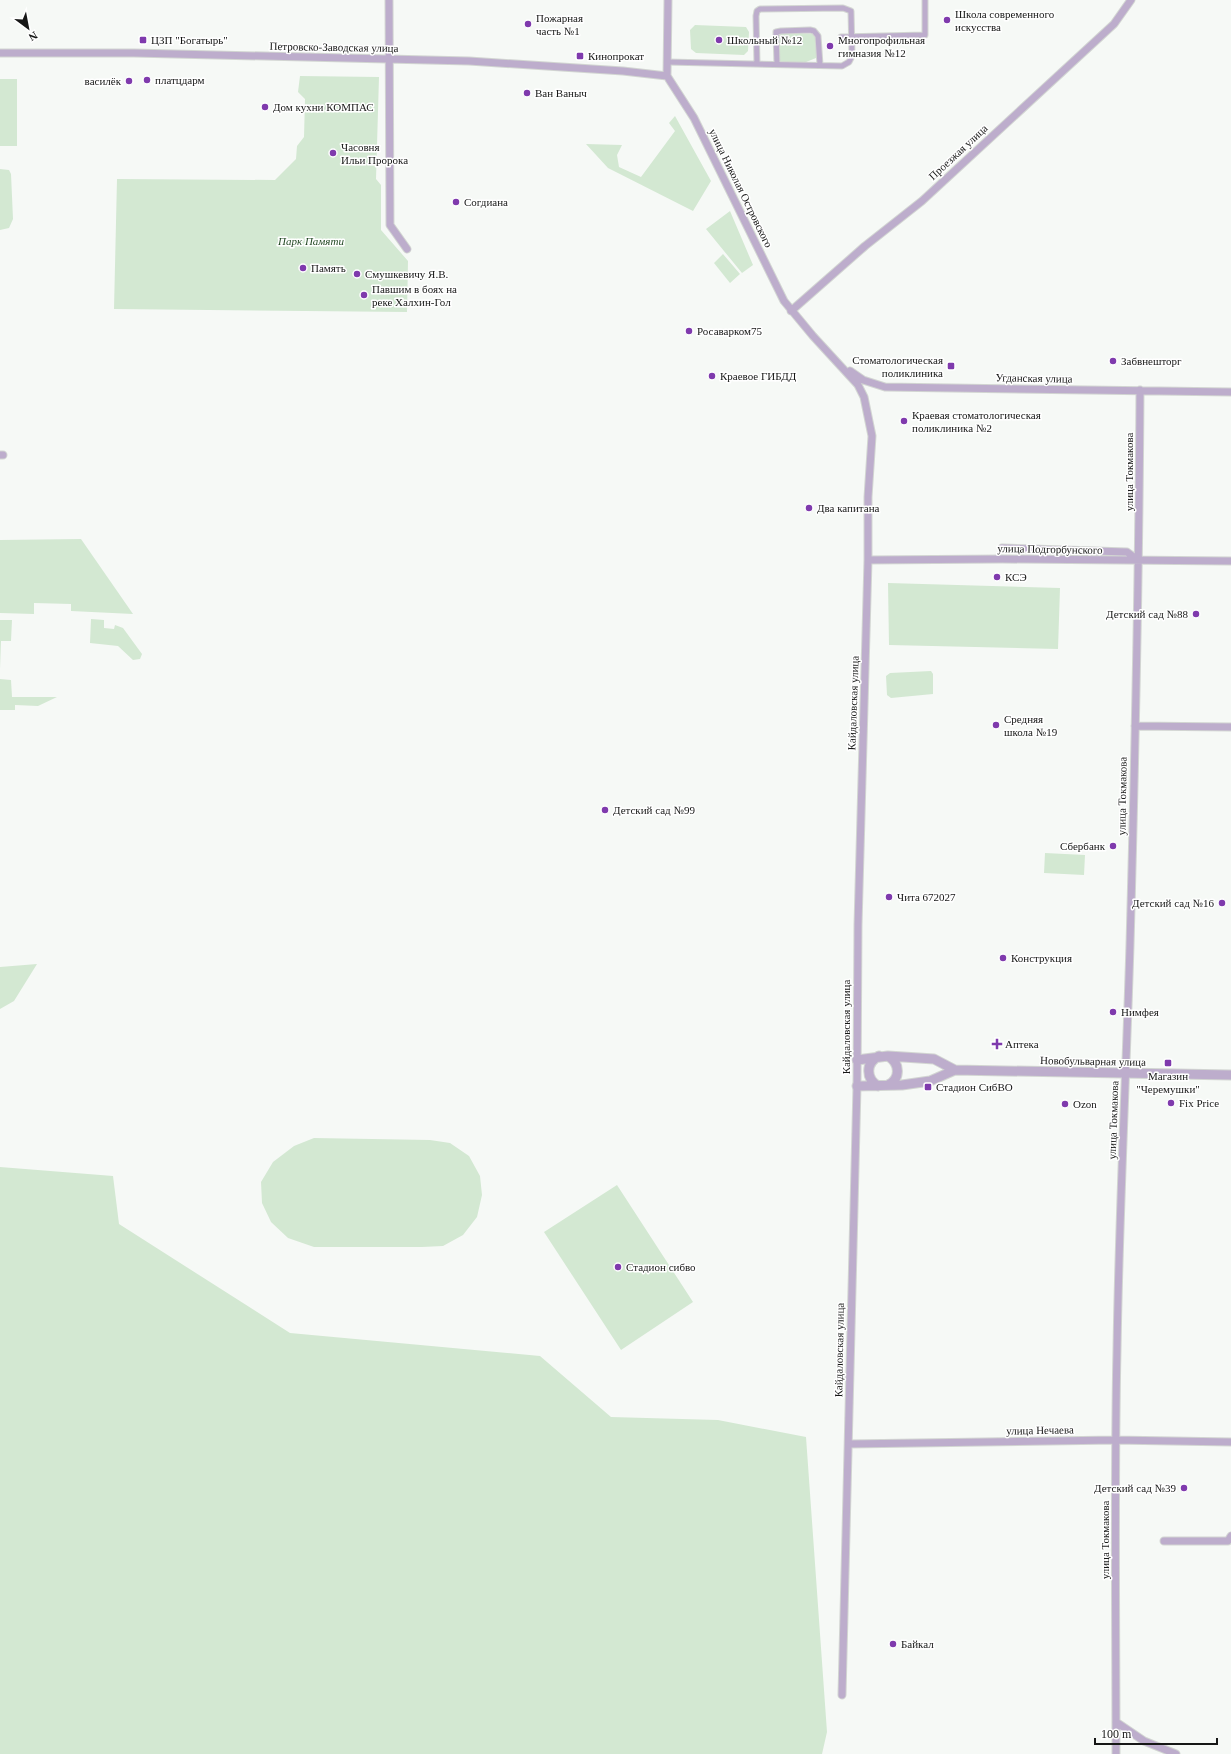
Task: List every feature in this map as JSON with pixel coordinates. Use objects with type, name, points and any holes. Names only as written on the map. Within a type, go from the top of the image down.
[{"type":"street","points":[[389,0],[388,58],[390,225],[407,249]]},
{"type":"street","points":[[667,76],[668,0]]},
{"type":"street","points":[[841,37],[925,35],[925,0]]},
{"type":"street","name":"Проезжая улица","points":[[791,311],[943,181],[1114,24],[1131,0]]},
{"type":"street","points":[[667,62],[842,66],[849,62],[852,56],[851,11],[848,9],[760,9],[757,11],[756,16],[757,64]]},
{"type":"street","points":[[777,64],[776,32],[810,30],[814,31],[818,36],[820,65]]},
{"type":"street","name":"Петровско-Заводская улица","points":[[0,53],[469,60],[623,71],[667,76]]},
{"type":"street","name":"улица Николая Островского","points":[[667,76],[694,118],[735,198],[778,290],[791,311],[843,367]]},
{"type":"street","name":"Угданская улица","points":[[843,367],[863,380],[885,388],[1231,392]]},
{"type":"street","name":"Кайдаловская улица","points":[[842,1695],[857,1086],[858,926],[868,560],[867,504],[872,436],[864,397],[858,385],[843,367]]},
{"type":"street","name":"улица Токмакова","points":[[1116,1754],[1115,1440],[1139,561],[1140,390]]},
{"type":"street","points":[[1002,548],[1127,552],[1139,561]]},
{"type":"street","name":"улица Подгорбунского","points":[[868,560],[1002,559],[1231,561]]},
{"type":"street","points":[[1135,726],[1231,727]]},
{"type":"street","points":[[883,1056],[896,1063],[897,1068],[895,1079],[883,1085]]},
{"type":"street","points":[[883,1056],[871,1063],[869,1074],[870,1079],[883,1085]]},
{"type":"street","points":[[857,1060],[883,1056],[934,1059],[955,1070]]},
{"type":"street","points":[[857,1086],[930,1081],[955,1070]]},
{"type":"street","name":"Новобульварная улица","points":[[955,1070],[1231,1075]]},
{"type":"street","name":"улица Нечаева","points":[[849,1444],[1115,1440],[1231,1442]]},
{"type":"street","points":[[1164,1542],[1228,1541],[1231,1536]]},
{"type":"street","points":[[1116,1722],[1144,1740],[1176,1754]]},
{"type":"green space","name":"Школьный №12","points":[[695,25],[746,27],[749,32],[748,51],[744,55],[696,53],[691,49],[690,30]]},
{"type":"green space","points":[[785,32],[814,34],[817,40],[816,58],[806,62],[780,62],[778,34]]},
{"type":"green space","name":"Парк Памяти","points":[[300,76],[379,77],[376,179],[381,185],[381,230],[408,261],[407,312],[114,309],[117,179],[275,180],[296,159],[297,146],[304,137],[305,99],[298,92]]},
{"type":"green space","points":[[0,79],[17,79],[17,146],[0,146]]},
{"type":"green space","points":[[675,116],[711,181],[693,211],[608,168],[586,144],[622,145],[617,155],[619,167],[641,177],[675,131],[669,123]]},
{"type":"green space","points":[[0,169],[9,170],[11,174],[13,219],[9,228],[0,230]]},
{"type":"green space","points":[[730,211],[753,265],[742,273],[706,229]]},
{"type":"green space","points":[[723,254],[740,274],[730,283],[714,263]]},
{"type":"green space","points":[[81,539],[133,614],[71,611],[71,604],[34,603],[34,614],[0,613],[0,540]]},
{"type":"green space","points":[[888,583],[1060,588],[1058,649],[889,645]]},
{"type":"green space","points":[[91,619],[104,620],[104,628],[114,629],[115,625],[123,628],[142,654],[140,659],[133,660],[118,646],[90,643]]},
{"type":"green space","points":[[0,620],[12,620],[11,641],[1,641],[0,669]]},
{"type":"green space","points":[[931,671],[933,674],[933,694],[891,698],[887,695],[886,676],[890,673]]},
{"type":"green space","points":[[0,679],[11,680],[12,697],[57,697],[38,706],[15,705],[15,710],[0,710]]},
{"type":"green space","points":[[1045,853],[1085,855],[1084,875],[1044,873]]},
{"type":"green space","points":[[37,964],[14,1001],[0,1009],[0,967]]},
{"type":"green space","points":[[314,1138],[430,1140],[450,1143],[469,1156],[480,1176],[482,1195],[477,1217],[463,1235],[443,1246],[314,1247],[288,1238],[271,1222],[262,1203],[261,1182],[273,1162],[294,1146]]},
{"type":"green space","points":[[0,1167],[113,1176],[119,1224],[290,1333],[540,1356],[611,1417],[718,1420],[806,1437],[827,1732],[822,1754],[0,1754]]},
{"type":"green space","points":[[617,1185],[693,1302],[621,1350],[544,1232]]},
{"type":"place","name":"Школа современного искусства","points":[[947,20]]},
{"type":"place","name":"Пожарная часть №1","points":[[528,24]]},
{"type":"place","name":"ЦЗП \"Богатырь\"","points":[[143,40]]},
{"type":"place","name":"Школьный №12","points":[[719,40]]},
{"type":"place","name":"Многопрофильная гимназия №12","points":[[830,46]]},
{"type":"place","name":"Кинопрокат","points":[[580,56]]},
{"type":"place","name":"платцдарм","points":[[147,80]]},
{"type":"place","name":"василёк","points":[[129,81]]},
{"type":"place","name":"Ван Ваныч","points":[[527,93]]},
{"type":"place","name":"Дом кухни КОМПАС","points":[[265,107]]},
{"type":"place","name":"Часовня Ильи Пророка","points":[[333,153]]},
{"type":"place","name":"Согдиана","points":[[456,202]]},
{"type":"place","name":"Память","points":[[303,268]]},
{"type":"place","name":"Смушкевичу Я.В.","points":[[357,274]]},
{"type":"place","name":"Павшим в боях на реке Халхин-Гол","points":[[364,295]]},
{"type":"place","name":"Росаварком75","points":[[689,331]]},
{"type":"place","name":"Забвнешторг","points":[[1113,361]]},
{"type":"place","name":"Стоматологическая поликлиника","points":[[951,366]]},
{"type":"place","name":"Краевое ГИБДД","points":[[712,376]]},
{"type":"place","name":"Краевая стоматологическая поликлиника №2","points":[[904,421]]},
{"type":"place","name":"Два капитана","points":[[809,508]]},
{"type":"place","name":"КСЭ","points":[[997,577]]},
{"type":"place","name":"Детский сад №88","points":[[1196,614]]},
{"type":"place","name":"Средняя школа №19","points":[[996,725]]},
{"type":"place","name":"Детский сад №99","points":[[605,810]]},
{"type":"place","name":"Сбербанк","points":[[1113,846]]},
{"type":"place","name":"Чита 672027","points":[[889,897]]},
{"type":"place","name":"Детский сад №16","points":[[1222,903]]},
{"type":"place","name":"Конструкция","points":[[1003,958]]},
{"type":"place","name":"Нимфея","points":[[1113,1012]]},
{"type":"place","name":"Аптека","points":[[997,1044]]},
{"type":"place","name":"Магазин \"Черемушки\"","points":[[1168,1063]]},
{"type":"place","name":"Стадион СибВО","points":[[928,1087]]},
{"type":"place","name":"Fix Price","points":[[1171,1103]]},
{"type":"place","name":"Ozon","points":[[1065,1104]]},
{"type":"place","name":"Стадион сибво","points":[[618,1267]]},
{"type":"place","name":"Детский сад №39","points":[[1184,1488]]},
{"type":"place","name":"Байкал","points":[[893,1644]]}]
